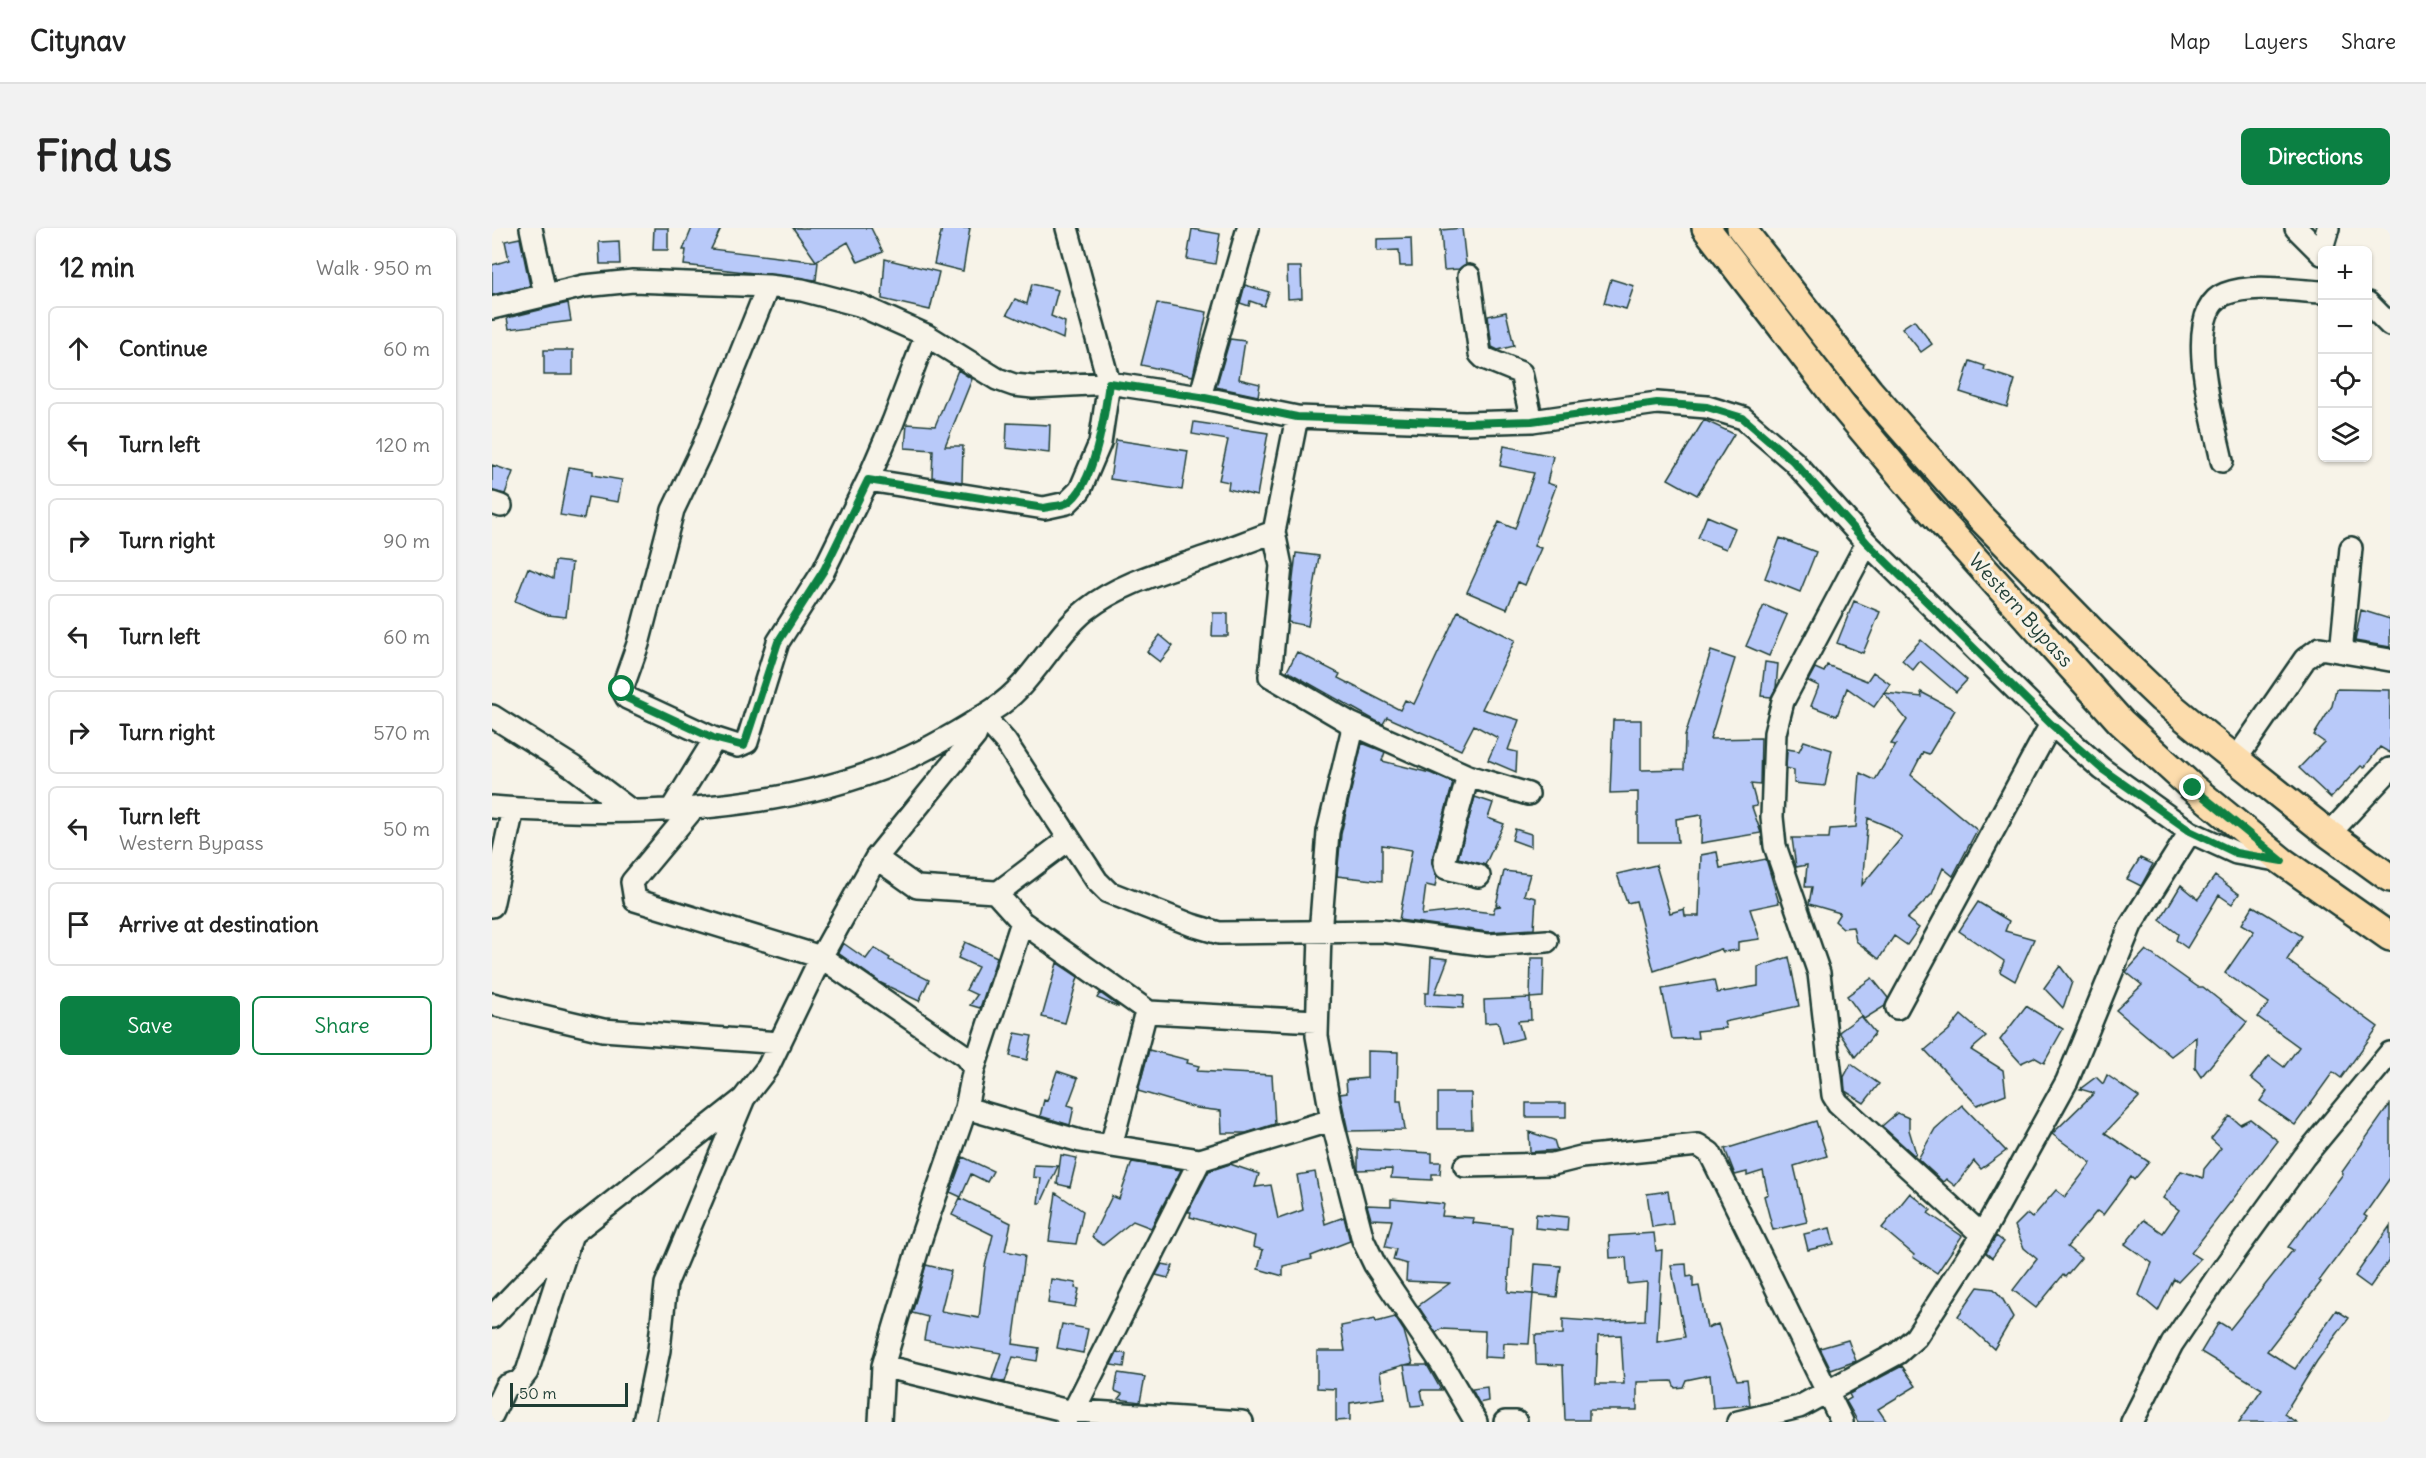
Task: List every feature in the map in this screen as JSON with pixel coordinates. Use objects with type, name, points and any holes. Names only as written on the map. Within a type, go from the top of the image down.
[{"type":"main road","name":"Western Bypass","points":[[1742,230],[1869,391],[1980,517],[2152,689],[2329,834],[2389,874]]},
{"type":"main road","name":"Western Bypass","points":[[1713,238],[1842,405],[1927,506],[2121,722],[2193,788],[2282,861],[2390,937]]},
{"type":"street","points":[[531,228],[545,294]]},
{"type":"street","points":[[868,480],[1044,508],[1067,503],[1080,490],[1100,443],[1109,383],[1067,228]]},
{"type":"street","points":[[1200,397],[1248,228]]},
{"type":"street","points":[[2296,228],[2318,249]]},
{"type":"street","points":[[2324,246],[2328,228]]},
{"type":"street","points":[[1469,276],[1479,354],[1521,373],[1532,421]]},
{"type":"street","points":[[492,308],[584,286],[633,281],[768,286],[802,290],[860,305],[926,335],[997,379],[1014,385],[1033,387],[1109,383],[1200,397],[1297,417],[1465,423],[1532,421],[1657,403],[1707,407],[1743,418],[1793,461],[1867,543],[2051,724],[2102,769],[2190,831],[2236,853],[2282,861]]},
{"type":"street","points":[[768,286],[704,447],[673,510],[638,644],[622,689],[627,698],[713,738],[738,746],[747,742],[778,642],[824,570],[868,480],[926,335]]},
{"type":"street","points":[[2222,460],[2201,357],[2204,326],[2213,304],[2224,294],[2249,290],[2318,292]]},
{"type":"street","points":[[2372,308],[2390,324]]},
{"type":"street","points":[[1297,417],[1274,532],[1281,566],[1270,676],[1350,723],[1468,776],[1528,794]]},
{"type":"street","points":[[492,807],[682,810],[765,799],[842,781],[899,762],[983,716],[1005,701],[1085,611],[1102,599],[1152,576],[1274,532]]},
{"type":"street","points":[[1867,543],[1784,701],[1775,733],[1772,817],[1775,846],[1819,973],[1833,1095],[1838,1103],[1982,1235]]},
{"type":"street","points":[[2344,651],[2342,642],[2351,548]]},
{"type":"street","points":[[2236,759],[2305,659],[2320,648],[2390,660]]},
{"type":"street","points":[[492,716],[573,767],[630,810]]},
{"type":"street","points":[[983,716],[1005,741],[1096,881],[1108,892],[1192,926],[1219,933],[1382,932],[1488,945],[1547,941]]},
{"type":"street","points":[[492,1317],[572,1234],[744,1098],[768,1067],[821,957],[876,858],[975,736],[983,716]]},
{"type":"street","points":[[1350,723],[1352,732],[1328,831],[1316,1021],[1332,1120],[1364,1240],[1375,1265],[1440,1361],[1476,1422]]},
{"type":"street","points":[[1897,1008],[2051,724]]},
{"type":"street","points":[[713,738],[682,810],[632,882],[635,900],[821,957],[965,1056],[974,1068]]},
{"type":"street","points":[[2329,834],[2390,769]]},
{"type":"street","points":[[1468,776],[1444,862],[1446,868],[1479,876]]},
{"type":"street","points":[[492,906],[513,808]]},
{"type":"street","points":[[1738,1422],[1789,1416],[1799,1407],[1898,1353],[1916,1337],[1982,1235],[2067,1081],[2131,925],[2190,831]]},
{"type":"street","points":[[876,858],[917,887],[995,892],[1000,891],[1069,839]]},
{"type":"street","points":[[995,892],[1022,922],[1149,1012],[1316,1021]]},
{"type":"street","points":[[880,1422],[883,1366],[922,1235],[966,1108],[974,1068],[1022,922]]},
{"type":"street","points":[[492,1004],[603,1030],[780,1044]]},
{"type":"street","points":[[1111,1146],[1145,1015],[1149,1012]]},
{"type":"street","points":[[2132,1422],[2172,1344],[2220,1273],[2304,1157],[2390,1053]]},
{"type":"street","points":[[644,1422],[659,1350],[666,1284],[744,1098]]},
{"type":"street","points":[[966,1108],[1049,1134],[1200,1160],[1332,1120]]},
{"type":"street","points":[[1465,1166],[1553,1164],[1581,1157],[1667,1147],[1698,1145],[1704,1147],[1710,1153],[1842,1422]]},
{"type":"street","points":[[1068,1415],[1077,1404],[1200,1160]]},
{"type":"street","points":[[492,1415],[506,1386],[520,1381],[527,1372],[572,1234]]},
{"type":"street","points":[[883,1366],[1064,1410],[1068,1415],[1242,1422]]},
{"type":"street","points":[[1505,1422],[1516,1422]]},
{"type":"building","points":[[654,228],[668,228],[668,250],[653,250]]},
{"type":"building","points":[[692,228],[721,228],[711,249],[818,262],[816,280],[684,265],[686,250],[683,250]]},
{"type":"building","points":[[793,228],[871,228],[883,252],[858,262],[848,242],[816,261]]},
{"type":"building","points":[[942,228],[970,228],[963,271],[934,264]]},
{"type":"building","points":[[1462,228],[1466,264],[1459,269],[1444,270],[1441,230]]},
{"type":"building","points":[[1192,229],[1220,234],[1215,264],[1187,259]]},
{"type":"building","points":[[520,238],[530,286],[492,295],[492,265],[509,260],[505,241]]},
{"type":"building","points":[[1411,238],[1412,266],[1400,266],[1399,250],[1377,251],[1377,239]]},
{"type":"building","points":[[619,241],[620,264],[600,264],[599,242]]},
{"type":"building","points":[[885,259],[939,272],[930,310],[882,299]]},
{"type":"building","points":[[1287,267],[1301,267],[1302,298],[1288,299]]},
{"type":"building","points":[[1611,279],[1634,286],[1626,309],[1604,303]]},
{"type":"building","points":[[1032,284],[1058,290],[1051,316],[1065,322],[1063,339],[1007,314],[1015,299],[1027,304]]},
{"type":"building","points":[[1245,285],[1269,292],[1264,306],[1250,301],[1249,306],[1240,303]]},
{"type":"building","points":[[568,303],[571,321],[509,329],[507,318]]},
{"type":"building","points":[[1157,303],[1207,312],[1193,376],[1141,365]]},
{"type":"building","points":[[1506,312],[1514,346],[1498,350],[1492,347],[1488,316]]},
{"type":"building","points":[[1914,320],[1932,344],[1921,352],[1902,328]]},
{"type":"building","points":[[1230,339],[1245,341],[1239,379],[1260,384],[1258,396],[1216,387]]},
{"type":"building","points":[[544,350],[573,350],[573,375],[544,375]]},
{"type":"building","points":[[1970,361],[1985,366],[1984,370],[2015,380],[2007,407],[1960,392]]},
{"type":"building","points":[[958,370],[972,379],[945,446],[963,446],[962,482],[932,477],[933,450],[905,448],[907,424],[935,426]]},
{"type":"building","points":[[1704,420],[1734,434],[1697,495],[1668,479]]},
{"type":"building","points":[[1194,422],[1268,433],[1257,496],[1228,489],[1229,482],[1219,480],[1228,440],[1192,434]]},
{"type":"building","points":[[1007,423],[1050,425],[1049,453],[1006,448]]},
{"type":"building","points":[[1116,440],[1188,451],[1182,490],[1110,479]]},
{"type":"building","points":[[1504,446],[1553,456],[1547,483],[1556,486],[1534,546],[1541,548],[1525,585],[1518,582],[1507,609],[1467,592],[1499,522],[1515,529],[1534,473],[1500,466]]},
{"type":"building","points":[[492,465],[513,472],[505,494],[492,491]]},
{"type":"building","points":[[569,467],[593,471],[593,475],[622,480],[618,502],[588,497],[584,519],[560,515]]},
{"type":"building","points":[[1707,516],[1735,528],[1726,549],[1698,538]]},
{"type":"building","points":[[1780,538],[1816,552],[1800,592],[1765,578]]},
{"type":"building","points":[[1296,553],[1319,556],[1308,626],[1288,622]]},
{"type":"building","points":[[555,561],[572,563],[566,617],[548,615],[515,601],[528,568],[553,579]]},
{"type":"building","points":[[1854,601],[1880,612],[1863,653],[1837,643]]},
{"type":"building","points":[[1764,605],[1787,615],[1769,656],[1746,646]]},
{"type":"building","points":[[2361,610],[2390,619],[2390,647],[2355,641]]},
{"type":"building","points":[[1458,611],[1515,640],[1482,709],[1519,720],[1508,750],[1517,752],[1516,772],[1488,760],[1498,738],[1474,725],[1461,750],[1387,717],[1383,724],[1376,721],[1287,671],[1297,652],[1340,674],[1338,678],[1400,710],[1405,700],[1414,704]]},
{"type":"building","points":[[1213,613],[1228,613],[1228,636],[1212,636]]},
{"type":"building","points":[[1160,635],[1173,646],[1160,662],[1147,652]]},
{"type":"building","points":[[1921,640],[1967,680],[1956,692],[1920,661],[1913,670],[1902,660]]},
{"type":"building","points":[[1711,651],[1735,659],[1710,739],[1761,738],[1760,785],[1751,784],[1757,806],[1752,807],[1761,833],[1701,843],[1702,815],[1676,819],[1678,842],[1638,842],[1638,792],[1610,793],[1613,720],[1641,720],[1641,770],[1684,769],[1685,736]]},
{"type":"building","points":[[1765,662],[1778,664],[1776,688],[1771,697],[1761,696]]},
{"type":"building","points":[[1827,665],[1867,681],[1873,672],[1890,684],[1874,707],[1847,688],[1837,716],[1811,706],[1819,686],[1808,681],[1815,668],[1824,672]]},
{"type":"building","points":[[2336,689],[2390,690],[2390,753],[2380,747],[2364,768],[2361,766],[2331,798],[2299,768],[2324,742],[2314,735],[2332,706]]},
{"type":"building","points":[[1921,692],[1955,710],[1929,754],[1923,752],[1911,775],[1977,830],[1953,876],[1943,868],[1932,894],[1907,919],[1919,928],[1907,945],[1894,936],[1879,959],[1856,941],[1853,927],[1843,928],[1835,921],[1840,913],[1809,904],[1812,887],[1805,887],[1807,865],[1796,867],[1792,838],[1829,838],[1830,829],[1856,827],[1860,773],[1875,780],[1896,745],[1891,744],[1907,720],[1884,693],[1922,697]],"holes":[[[1868,818],[1889,827],[1902,837],[1862,885]]]},
{"type":"building","points":[[1804,741],[1832,750],[1825,786],[1794,783],[1794,770],[1786,768],[1787,749],[1799,751]]},
{"type":"building","points":[[1362,743],[1385,752],[1382,761],[1430,773],[1453,783],[1432,859],[1437,876],[1435,887],[1426,885],[1422,915],[1467,910],[1493,913],[1495,907],[1501,906],[1496,905],[1504,871],[1530,874],[1524,895],[1536,898],[1534,929],[1488,932],[1399,920],[1412,850],[1382,845],[1382,881],[1337,876],[1341,834]]},
{"type":"building","points":[[1475,797],[1493,803],[1488,818],[1504,824],[1485,865],[1458,858]]},
{"type":"building","points":[[1515,829],[1531,834],[1531,847],[1512,840]]},
{"type":"building","points":[[1717,852],[1720,868],[1766,859],[1779,903],[1750,909],[1760,939],[1738,942],[1738,950],[1723,952],[1721,949],[1654,971],[1636,901],[1627,903],[1617,874],[1656,865],[1670,913],[1684,909],[1685,916],[1699,916],[1701,855]]},
{"type":"building","points":[[2140,858],[2153,864],[2141,886],[2127,879]]},
{"type":"building","points":[[2215,876],[2239,894],[2232,904],[2219,895],[2187,948],[2176,940],[2178,934],[2160,920],[2181,885],[2198,899]]},
{"type":"building","points":[[1978,902],[2009,921],[2005,931],[2034,939],[2015,981],[2000,972],[2004,961],[1959,931]]},
{"type":"building","points":[[2253,906],[2302,936],[2287,960],[2378,1027],[2341,1078],[2333,1072],[2295,1125],[2260,1101],[2267,1091],[2251,1078],[2269,1056],[2284,1067],[2299,1047],[2258,1017],[2269,1003],[2225,973],[2254,931],[2242,924]]},
{"type":"building","points":[[965,942],[997,957],[980,1008],[970,1005],[977,995],[966,990],[978,967],[958,958]]},
{"type":"building","points":[[843,943],[866,959],[874,948],[890,958],[889,960],[929,980],[919,1001],[881,983],[838,953]]},
{"type":"building","points":[[2146,950],[2198,987],[2203,987],[2247,1022],[2201,1077],[2195,1068],[2196,1037],[2171,1056],[2116,1010],[2142,985],[2126,972]]},
{"type":"building","points":[[1431,957],[1448,959],[1435,993],[1464,995],[1463,1008],[1425,1006],[1425,993],[1429,993]]},
{"type":"building","points":[[1789,957],[1799,1006],[1724,1022],[1726,1028],[1697,1031],[1698,1038],[1672,1039],[1662,989],[1714,980],[1717,993],[1758,986],[1758,967]]},
{"type":"building","points":[[1531,958],[1544,958],[1543,997],[1530,998]]},
{"type":"building","points":[[1057,963],[1078,977],[1065,1023],[1042,1017]]},
{"type":"building","points":[[2060,966],[2072,982],[2063,1008],[2044,988]]},
{"type":"building","points":[[1872,978],[1888,998],[1885,1006],[1864,1019],[1847,996]]},
{"type":"building","points":[[1100,993],[1118,1006],[1118,1007],[1097,998]]},
{"type":"building","points":[[1530,998],[1531,1020],[1518,1021],[1523,1038],[1503,1043],[1498,1022],[1485,1023],[1484,1000]]},
{"type":"building","points":[[2026,1006],[2063,1029],[2044,1063],[2034,1057],[2021,1063],[2000,1040]]},
{"type":"building","points":[[1961,1015],[1986,1037],[1971,1050],[2003,1070],[2006,1094],[1977,1105],[1925,1050],[1949,1030]]},
{"type":"building","points":[[1861,1016],[1875,1033],[1855,1057],[1839,1032]]},
{"type":"building","points":[[1015,1033],[1032,1036],[1027,1060],[1010,1056]]},
{"type":"building","points":[[1149,1050],[1188,1060],[1187,1063],[1199,1066],[1197,1071],[1272,1075],[1275,1124],[1246,1133],[1222,1133],[1221,1111],[1196,1108],[1138,1091]]},
{"type":"building","points":[[1367,1051],[1398,1052],[1397,1101],[1401,1101],[1405,1130],[1348,1131],[1340,1094],[1347,1093],[1346,1080],[1367,1078]]},
{"type":"building","points":[[1851,1064],[1879,1084],[1864,1103],[1845,1091],[1844,1077]]},
{"type":"building","points":[[1057,1071],[1078,1078],[1068,1105],[1074,1107],[1070,1125],[1040,1116],[1044,1100],[1047,1101]]},
{"type":"building","points":[[2107,1075],[2139,1097],[2105,1133],[2149,1162],[2134,1180],[2131,1177],[2103,1215],[2097,1211],[2067,1247],[2081,1258],[2065,1277],[2063,1275],[2036,1308],[2013,1290],[2037,1259],[2024,1248],[2015,1226],[2027,1214],[2032,1218],[2056,1190],[2065,1197],[2091,1163],[2052,1134],[2094,1093],[2080,1089],[2096,1077],[2103,1084]]},
{"type":"building","points":[[1438,1093],[1471,1093],[1472,1129],[1438,1129]]},
{"type":"building","points":[[1526,1103],[1566,1103],[1566,1117],[1526,1117]]},
{"type":"building","points":[[2390,1104],[2390,1178],[2364,1215],[2367,1217],[2319,1281],[2321,1282],[2267,1351],[2295,1369],[2336,1310],[2349,1318],[2317,1361],[2284,1414],[2296,1422],[2239,1422],[2262,1389],[2201,1352],[2219,1322],[2230,1329],[2293,1250],[2288,1247],[2343,1174],[2342,1172]]},
{"type":"building","points":[[1962,1105],[2006,1151],[1981,1169],[1974,1161],[1955,1186],[1946,1179],[1943,1182],[1918,1159],[1935,1129]]},
{"type":"building","points":[[1897,1113],[1909,1118],[1909,1130],[1916,1153],[1914,1155],[1882,1126]]},
{"type":"building","points":[[2230,1116],[2240,1124],[2250,1119],[2278,1141],[2191,1253],[2200,1259],[2178,1282],[2174,1279],[2158,1311],[2139,1295],[2152,1263],[2125,1244],[2144,1220],[2163,1233],[2179,1210],[2163,1198],[2181,1171],[2203,1178],[2204,1169],[2221,1148],[2211,1139]]},
{"type":"building","points":[[1816,1121],[1827,1156],[1794,1166],[1807,1222],[1773,1230],[1764,1196],[1768,1194],[1763,1171],[1747,1176],[1747,1172],[1735,1175],[1725,1149]]},
{"type":"building","points":[[1529,1132],[1554,1140],[1557,1150],[1530,1152]]},
{"type":"building","points":[[1358,1149],[1432,1153],[1432,1162],[1441,1162],[1440,1174],[1432,1174],[1432,1180],[1391,1178],[1392,1169],[1358,1170]]},
{"type":"building","points":[[1061,1155],[1077,1158],[1070,1187],[1057,1184]]},
{"type":"building","points":[[963,1157],[993,1171],[987,1182],[971,1174],[961,1197],[950,1192]]},
{"type":"building","points":[[1132,1162],[1181,1170],[1151,1228],[1133,1221],[1103,1245],[1092,1237],[1112,1196],[1119,1199]]},
{"type":"building","points":[[1230,1164],[1259,1174],[1255,1187],[1271,1185],[1278,1219],[1303,1210],[1297,1175],[1315,1172],[1325,1224],[1344,1217],[1350,1241],[1311,1256],[1312,1259],[1283,1266],[1283,1276],[1258,1269],[1263,1250],[1253,1247],[1255,1236],[1190,1217],[1191,1212],[1188,1212],[1209,1171]]},
{"type":"building","points":[[1034,1165],[1058,1166],[1041,1203],[1038,1203],[1041,1178],[1033,1177]]},
{"type":"building","points":[[1668,1191],[1673,1224],[1652,1227],[1647,1194]]},
{"type":"building","points":[[1056,1193],[1083,1211],[1076,1244],[1049,1241]]},
{"type":"building","points":[[1910,1193],[1931,1210],[1928,1213],[1962,1236],[1937,1273],[1913,1257],[1914,1255],[1882,1228]]},
{"type":"building","points":[[960,1198],[1011,1223],[1005,1251],[1025,1255],[1013,1344],[1039,1348],[1037,1361],[1013,1357],[1005,1382],[992,1379],[1001,1353],[924,1340],[928,1317],[912,1313],[926,1265],[951,1271],[941,1311],[979,1318],[985,1266],[993,1235],[952,1215]]},
{"type":"building","points":[[1391,1199],[1444,1204],[1442,1216],[1474,1218],[1473,1223],[1512,1227],[1508,1292],[1533,1294],[1529,1344],[1504,1343],[1503,1358],[1484,1357],[1485,1331],[1441,1329],[1436,1333],[1418,1306],[1450,1283],[1406,1281],[1407,1264],[1393,1260],[1396,1249],[1385,1247],[1392,1220],[1371,1219],[1367,1205],[1391,1206]]},
{"type":"building","points":[[1536,1214],[1568,1217],[1567,1231],[1535,1228]]},
{"type":"building","points":[[2390,1226],[2390,1259],[2370,1287],[2355,1276]]},
{"type":"building","points":[[1830,1228],[1834,1244],[1808,1250],[1804,1234]]},
{"type":"building","points":[[1654,1233],[1656,1251],[1662,1250],[1657,1342],[1685,1337],[1671,1265],[1686,1264],[1687,1277],[1693,1276],[1693,1287],[1699,1286],[1707,1328],[1718,1324],[1737,1380],[1747,1379],[1750,1405],[1713,1408],[1710,1375],[1686,1380],[1683,1387],[1675,1388],[1672,1381],[1637,1382],[1637,1410],[1589,1410],[1589,1420],[1565,1420],[1563,1365],[1536,1364],[1535,1335],[1563,1334],[1563,1319],[1604,1322],[1645,1320],[1647,1282],[1628,1284],[1626,1257],[1610,1258],[1609,1236]],"holes":[[[1621,1335],[1624,1384],[1596,1384],[1598,1336]]]},
{"type":"building","points":[[1996,1236],[2004,1242],[1992,1258],[1986,1253]]},
{"type":"building","points":[[1162,1264],[1173,1266],[1168,1278],[1156,1275]]},
{"type":"building","points":[[1535,1264],[1561,1266],[1557,1297],[1533,1294]]},
{"type":"building","points":[[1051,1279],[1076,1283],[1075,1288],[1079,1289],[1075,1307],[1048,1303]]},
{"type":"building","points":[[1978,1287],[1994,1289],[2013,1317],[1994,1349],[1958,1316]]},
{"type":"building","points":[[1395,1317],[1404,1331],[1413,1363],[1405,1365],[1427,1365],[1441,1390],[1421,1390],[1424,1405],[1411,1406],[1404,1365],[1380,1372],[1384,1398],[1350,1403],[1350,1420],[1336,1421],[1336,1389],[1317,1388],[1317,1351],[1345,1351],[1341,1326],[1375,1319],[1376,1322]]},
{"type":"building","points":[[1062,1324],[1088,1329],[1083,1353],[1057,1348]]},
{"type":"building","points":[[1848,1340],[1856,1361],[1831,1370],[1820,1348]]},
{"type":"building","points":[[1117,1352],[1126,1354],[1124,1367],[1111,1365]]},
{"type":"building","points":[[1902,1366],[1916,1386],[1878,1409],[1887,1422],[1858,1422],[1846,1401],[1851,1398],[1849,1394]]},
{"type":"building","points":[[1118,1373],[1145,1377],[1140,1402],[1118,1399],[1122,1394],[1115,1391]]},
{"type":"building","points":[[1487,1387],[1488,1401],[1479,1403],[1472,1389]]},
{"type":"route","points":[[622,689],[627,698],[709,734],[713,738],[744,746],[778,642],[824,570],[868,480],[1044,508],[1067,503],[1080,490],[1100,443],[1109,383],[1200,397],[1297,417],[1465,423],[1532,421],[1589,415],[1657,403],[1707,407],[1743,418],[1793,461],[1867,543],[2051,724],[2102,769],[2190,831],[2236,853],[2282,861],[2193,788]]}]
